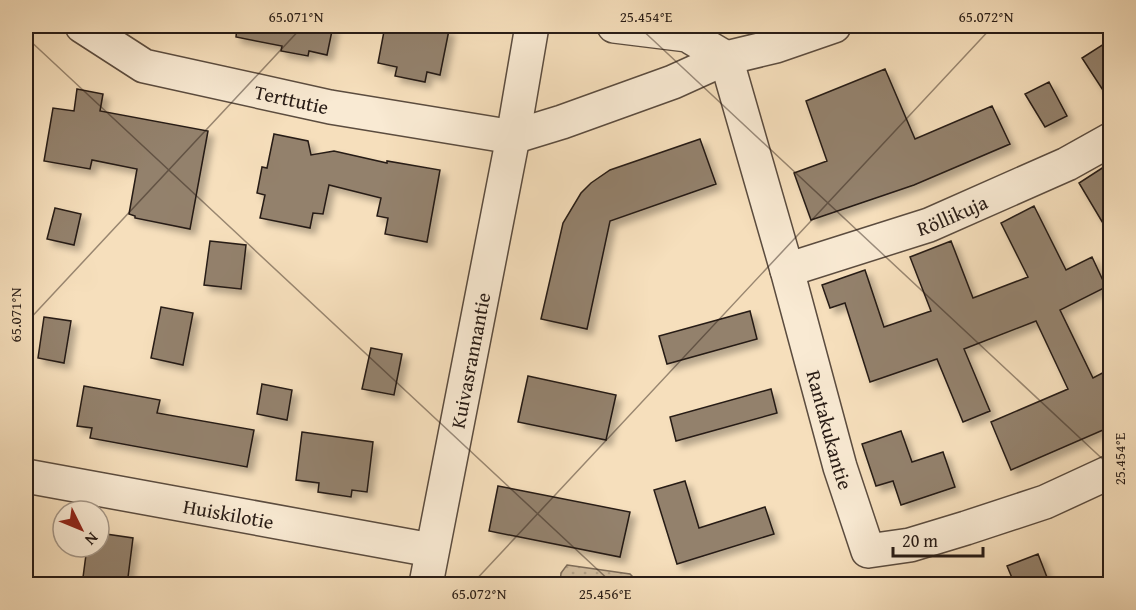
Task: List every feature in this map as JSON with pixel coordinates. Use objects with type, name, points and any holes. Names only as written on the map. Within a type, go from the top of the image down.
[{"type":"street","name":"Terttutie","points":[[82,26],[144,66],[330,106],[513,137]]},
{"type":"street","name":"Kuivasrannantie","points":[[426,585],[513,137],[532,26]]},
{"type":"street","points":[[614,26],[687,35],[726,58]]},
{"type":"street","points":[[513,137],[673,82],[726,58],[776,46],[834,26]]},
{"type":"street","name":"Rantakukantie","points":[[726,58],[787,270],[840,467],[868,551],[910,545],[966,528],[1045,502],[1110,472]]},
{"type":"street","name":"Röllikuja","points":[[787,270],[929,225],[1067,164],[1110,140]]},
{"type":"street","name":"Huiskilotie","points":[[26,476],[431,550]]},
{"type":"shaded area","points":[[567,565],[630,574],[635,584],[560,584],[561,573]]},
{"type":"building","points":[[237,26],[333,26],[327,55],[309,51],[308,56],[281,51],[282,46],[236,37]]},
{"type":"building","points":[[385,26],[427,26],[449,30],[440,75],[427,72],[425,82],[395,76],[397,67],[378,63]]},
{"type":"building","points":[[1110,40],[1110,101],[1082,58]]},
{"type":"building","points":[[885,69],[915,139],[992,106],[1010,144],[914,185],[811,220],[794,173],[827,161],[806,101]]},
{"type":"building","points":[[1049,82],[1067,116],[1045,127],[1025,94]]},
{"type":"building","points":[[77,89],[103,94],[100,111],[208,131],[190,229],[135,218],[129,214],[137,169],[92,160],[90,169],[44,161],[53,108],[74,111]]},
{"type":"building","points":[[274,134],[308,141],[311,155],[334,151],[387,163],[387,161],[440,170],[427,242],[385,234],[388,218],[377,216],[381,198],[329,185],[323,214],[313,213],[310,228],[260,218],[265,195],[257,193],[262,167],[267,168]]},
{"type":"building","points":[[700,139],[716,184],[610,221],[587,329],[541,319],[563,223],[581,193],[610,170]]},
{"type":"building","points":[[1110,163],[1110,235],[1079,183]]},
{"type":"building","points":[[1034,206],[1066,270],[1092,257],[1106,287],[1060,310],[1093,378],[1110,369],[1110,427],[1011,470],[991,422],[1068,389],[1036,321],[964,349],[990,411],[963,422],[937,359],[870,382],[845,303],[830,308],[822,285],[865,270],[884,327],[931,311],[910,257],[951,241],[973,298],[1028,277],[1001,223]]},
{"type":"building","points":[[55,208],[81,214],[74,245],[47,239]]},
{"type":"building","points":[[210,241],[246,245],[241,289],[204,285]]},
{"type":"building","points":[[161,307],[193,313],[183,365],[151,358]]},
{"type":"building","points":[[750,311],[757,339],[667,364],[659,336]]},
{"type":"building","points":[[44,317],[71,321],[64,363],[38,358]]},
{"type":"building","points":[[371,348],[402,354],[394,395],[362,389]]},
{"type":"building","points":[[528,376],[616,395],[606,440],[518,422]]},
{"type":"building","points":[[262,384],[292,390],[287,420],[257,414]]},
{"type":"building","points":[[84,386],[160,400],[157,413],[254,430],[247,467],[90,438],[92,428],[77,426]]},
{"type":"building","points":[[771,389],[777,413],[676,441],[670,417]]},
{"type":"building","points":[[901,431],[912,462],[943,452],[955,487],[901,505],[893,481],[876,486],[862,444]]},
{"type":"building","points":[[302,432],[373,442],[367,492],[352,490],[351,497],[318,492],[319,483],[296,480]]},
{"type":"building","points":[[685,481],[699,528],[765,507],[774,534],[677,564],[654,490]]},
{"type":"building","points":[[498,486],[630,512],[620,557],[489,531]]},
{"type":"building","points":[[111,535],[133,538],[127,585],[82,585],[85,559],[111,559]]},
{"type":"building","points":[[1038,554],[1050,585],[1015,585],[1007,566]]}]
